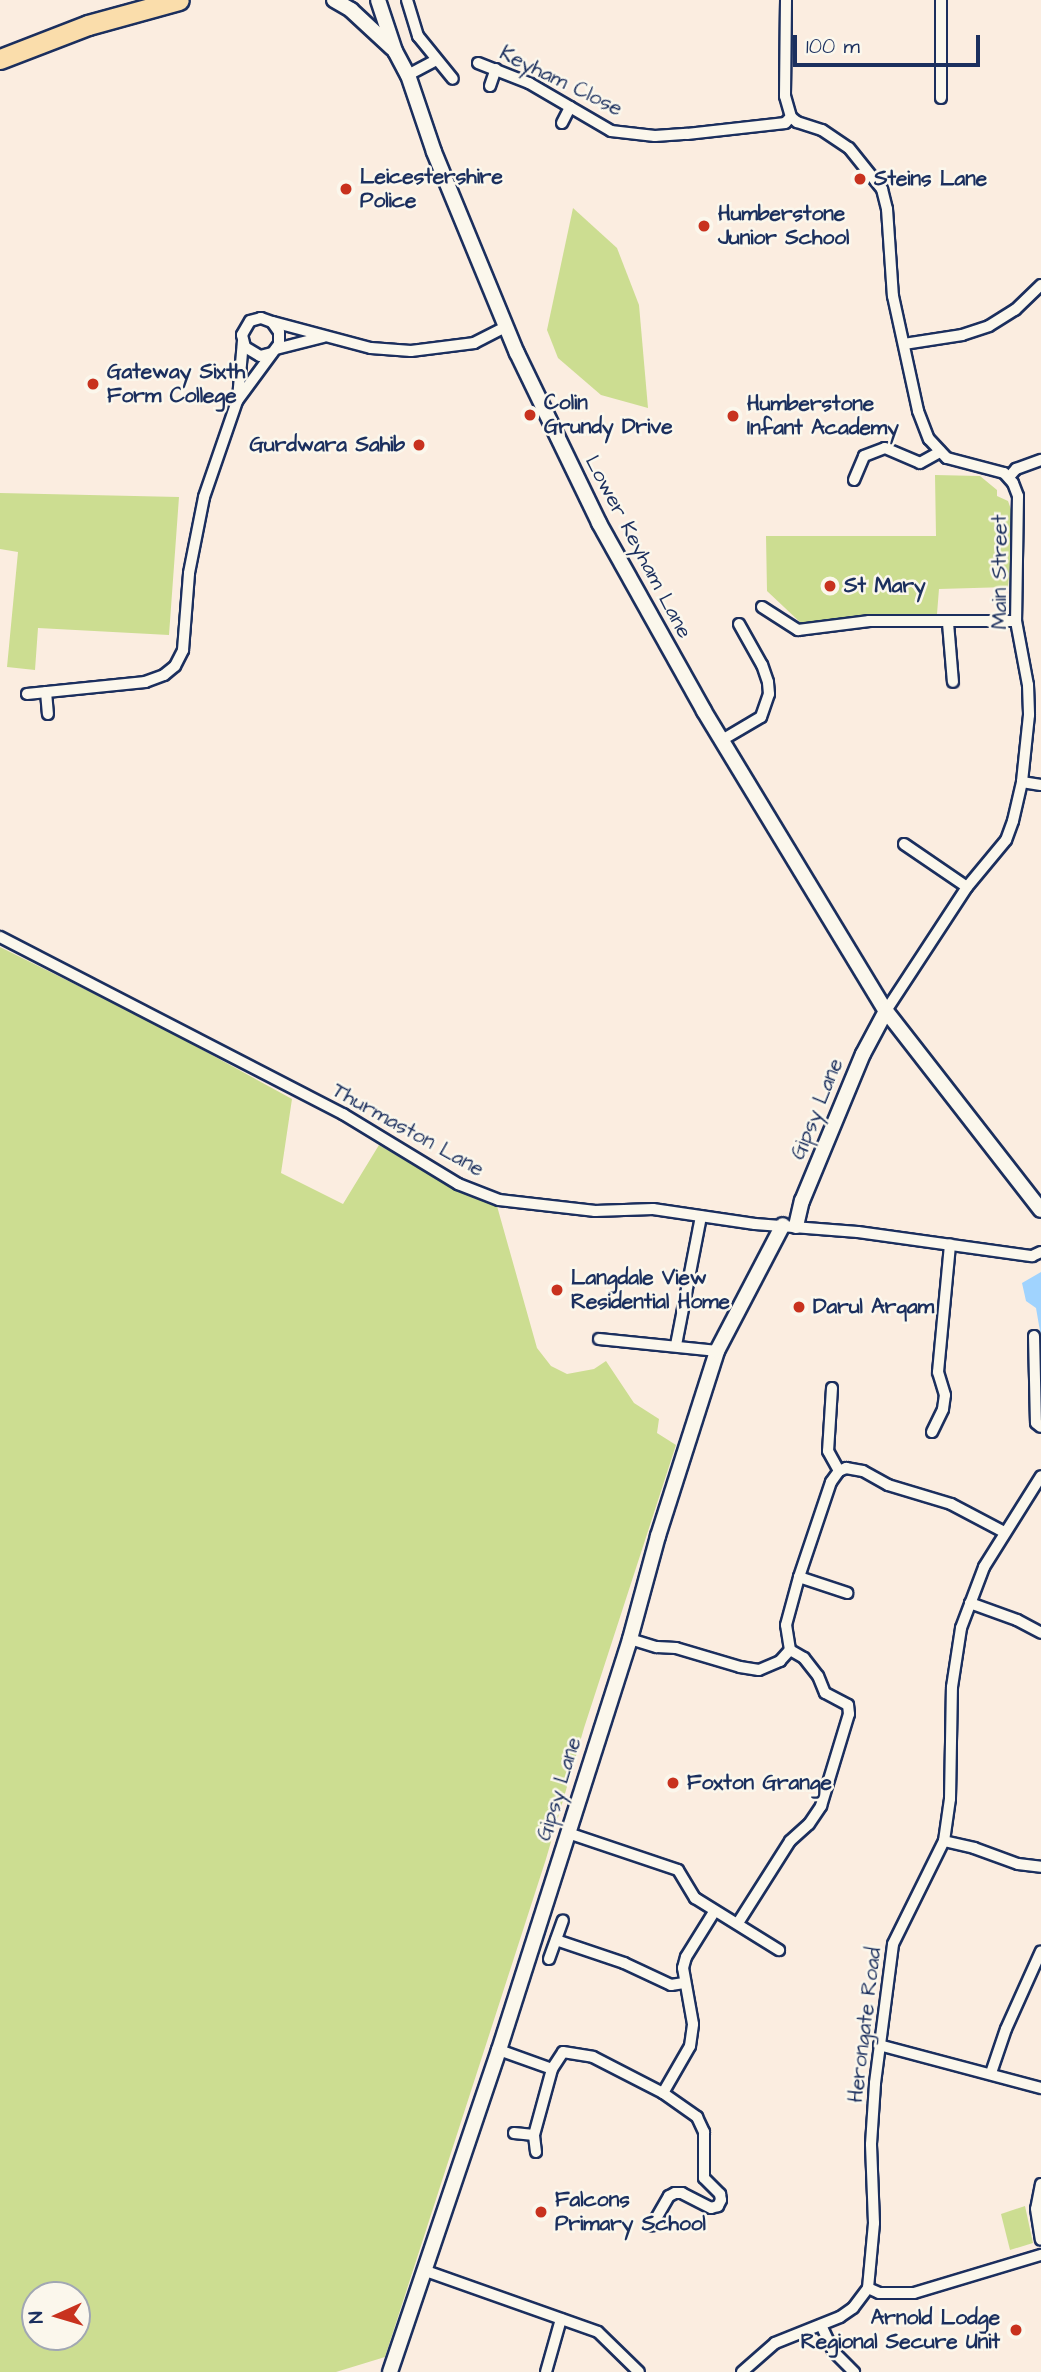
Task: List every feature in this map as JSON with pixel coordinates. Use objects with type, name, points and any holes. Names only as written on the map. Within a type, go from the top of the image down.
[{"type":"highway","points":[[0,59],[88,25],[179,0]]},
{"type":"street","name":"Lower Keyham Lane","points":[[334,0],[351,10],[395,51]]},
{"type":"street","name":"Lower Keyham Lane","points":[[378,0],[395,51],[408,75],[434,152],[536,398],[599,523],[722,740],[886,1012],[1041,1210]]},
{"type":"street","points":[[407,0],[418,36],[453,79]]},
{"type":"street","points":[[786,0],[785,96],[791,117],[797,122],[822,130],[849,148],[882,188],[887,209],[893,296],[918,411],[929,439],[940,452],[958,462],[997,470],[1009,477],[1016,469],[1041,460]]},
{"type":"street","points":[[941,0],[941,98]]},
{"type":"street","points":[[408,75],[436,60]]},
{"type":"street","name":"Keyham Close","points":[[478,63],[529,83],[611,131],[655,136],[785,123],[791,117]]},
{"type":"street","points":[[490,86],[496,69]]},
{"type":"street","points":[[562,123],[570,107]]},
{"type":"street","points":[[904,344],[962,335],[989,326],[1014,310],[1041,285]]},
{"type":"street","points":[[27,694],[145,682],[164,675],[175,666],[183,650],[189,573],[198,522],[237,401],[244,330],[250,321],[261,318],[371,348],[411,351],[474,343],[506,327]]},
{"type":"street","points":[[237,401],[274,351],[280,338],[272,322]]},
{"type":"street","points":[[243,341],[254,355],[326,337]]},
{"type":"street","points":[[854,481],[864,456],[885,448],[920,463],[940,452]]},
{"type":"street","name":"Main Street","points":[[886,1012],[967,887],[1006,840],[1022,782],[1028,736],[1028,685],[1016,621],[1019,515],[1017,489],[1009,477]]},
{"type":"street","points":[[762,607],[798,630],[869,621],[1016,621]]},
{"type":"street","points":[[948,623],[953,682]]},
{"type":"street","points":[[722,740],[761,717],[769,694],[762,665],[739,624]]},
{"type":"street","points":[[46,692],[48,715]]},
{"type":"street","points":[[1022,782],[1041,785]]},
{"type":"street","points":[[904,844],[967,887]]},
{"type":"street","name":"Thurmaston Lane","points":[[0,937],[343,1114],[458,1184],[499,1200],[595,1211],[653,1209],[1032,1256],[1041,1252]]},
{"type":"street","name":"Gipsy Lane","points":[[390,2372],[499,2050],[631,1639],[658,1536],[718,1351],[790,1226],[858,1066],[886,1012]]},
{"type":"street","points":[[676,1345],[701,1216]]},
{"type":"street","points":[[932,1432],[943,1409],[944,1395],[938,1372],[950,1245]]},
{"type":"street","points":[[1034,1336],[1036,1423],[1041,1427]]},
{"type":"street","points":[[598,1339],[718,1351]]},
{"type":"street","points":[[832,1388],[828,1451],[839,1471]]},
{"type":"street","points":[[790,1650],[786,1625],[799,1577],[831,1482],[839,1471],[846,1468],[863,1471],[888,1485],[951,1504],[1004,1532]]},
{"type":"street","name":"Herongate Road","points":[[868,2288],[874,2222],[871,2144],[879,2045],[893,1944],[944,1841],[950,1799],[952,1688],[961,1628],[984,1567],[1004,1532],[1039,1484]]},
{"type":"street","points":[[799,1577],[847,1593]]},
{"type":"street","points":[[970,1603],[1017,1620],[1041,1633]]},
{"type":"street","points":[[631,1639],[760,1670],[780,1661],[790,1650]]},
{"type":"street","points":[[738,1923],[790,1840],[821,1806],[849,1714],[848,1705],[825,1693],[818,1676],[804,1658],[790,1650]]},
{"type":"street","points":[[568,1833],[678,1870],[695,1898],[779,1950]]},
{"type":"street","points":[[944,1841],[974,1848],[1018,1864],[1041,1867]]},
{"type":"street","points":[[663,2093],[690,2046],[692,2024],[684,1983],[686,1957],[714,1912]]},
{"type":"street","points":[[550,1959],[563,1920]]},
{"type":"street","points":[[556,1940],[624,1963],[671,1985],[684,1983]]},
{"type":"street","points":[[991,2073],[1006,2029],[1041,1951]]},
{"type":"street","points":[[879,2045],[1041,2088]]},
{"type":"street","points":[[499,2050],[552,2069]]},
{"type":"street","points":[[536,2152],[534,2135],[552,2069],[564,2052],[593,2057],[663,2093],[702,2124],[704,2178],[720,2194],[721,2200],[718,2206],[711,2208],[682,2193],[675,2193],[669,2196],[652,2225]]},
{"type":"street","points":[[514,2133],[534,2135]]},
{"type":"street","points":[[1041,2184],[1035,2209],[1041,2240]]},
{"type":"street","points":[[742,2372],[775,2343],[821,2325],[853,2308],[868,2288],[879,2293],[914,2293],[1041,2255]]},
{"type":"street","points":[[426,2271],[598,2332],[639,2372]]},
{"type":"street","points":[[546,2372],[561,2319]]},
{"type":"street","points":[[821,2325],[833,2351],[854,2372]]},
{"type":"green space","points":[[573,208],[617,248],[639,305],[648,408],[601,395],[558,358],[547,330]]},
{"type":"green space","points":[[935,475],[980,476],[997,490],[997,496],[1008,501],[1014,518],[1008,587],[939,589],[937,614],[859,615],[802,624],[767,591],[766,536],[936,536]]},
{"type":"green space","points":[[0,493],[179,497],[169,635],[38,628],[35,670],[7,667],[18,552],[0,549]]},
{"type":"green space","points":[[0,947],[159,1026],[292,1099],[281,1173],[343,1204],[379,1145],[454,1189],[497,1206],[537,1348],[551,1366],[567,1374],[594,1369],[606,1361],[634,1403],[659,1419],[657,1433],[676,1445],[385,2357],[336,2372],[0,2372]]},
{"type":"green space","points":[[1025,2206],[1033,2243],[1010,2250],[1001,2214]]},
{"type":"water","points":[[1041,1272],[1041,1337],[1036,1308],[1026,1301],[1022,1283]]},
{"type":"place","name":"Steins Lane","points":[[860,179]]},
{"type":"place","name":"Leicestershire Police","points":[[346,189]]},
{"type":"place","name":"Humberstone Junior School","points":[[704,226]]},
{"type":"place","name":"Gateway Sixth Form College","points":[[93,384]]},
{"type":"place","name":"Colin Grundy Drive","points":[[530,415]]},
{"type":"place","name":"Humberstone Infant Academy","points":[[733,416]]},
{"type":"place","name":"Gurdwara Sahib","points":[[419,445]]},
{"type":"place","name":"St Mary","points":[[830,586]]},
{"type":"place","name":"Langdale View Residential Home","points":[[557,1290]]},
{"type":"place","name":"Darul Arqam","points":[[799,1307]]},
{"type":"place","name":"Foxton Grange","points":[[673,1783]]},
{"type":"place","name":"Falcons Primary School","points":[[541,2212]]},
{"type":"place","name":"Arnold Lodge Regional Secure Unit","points":[[1016,2330]]}]
